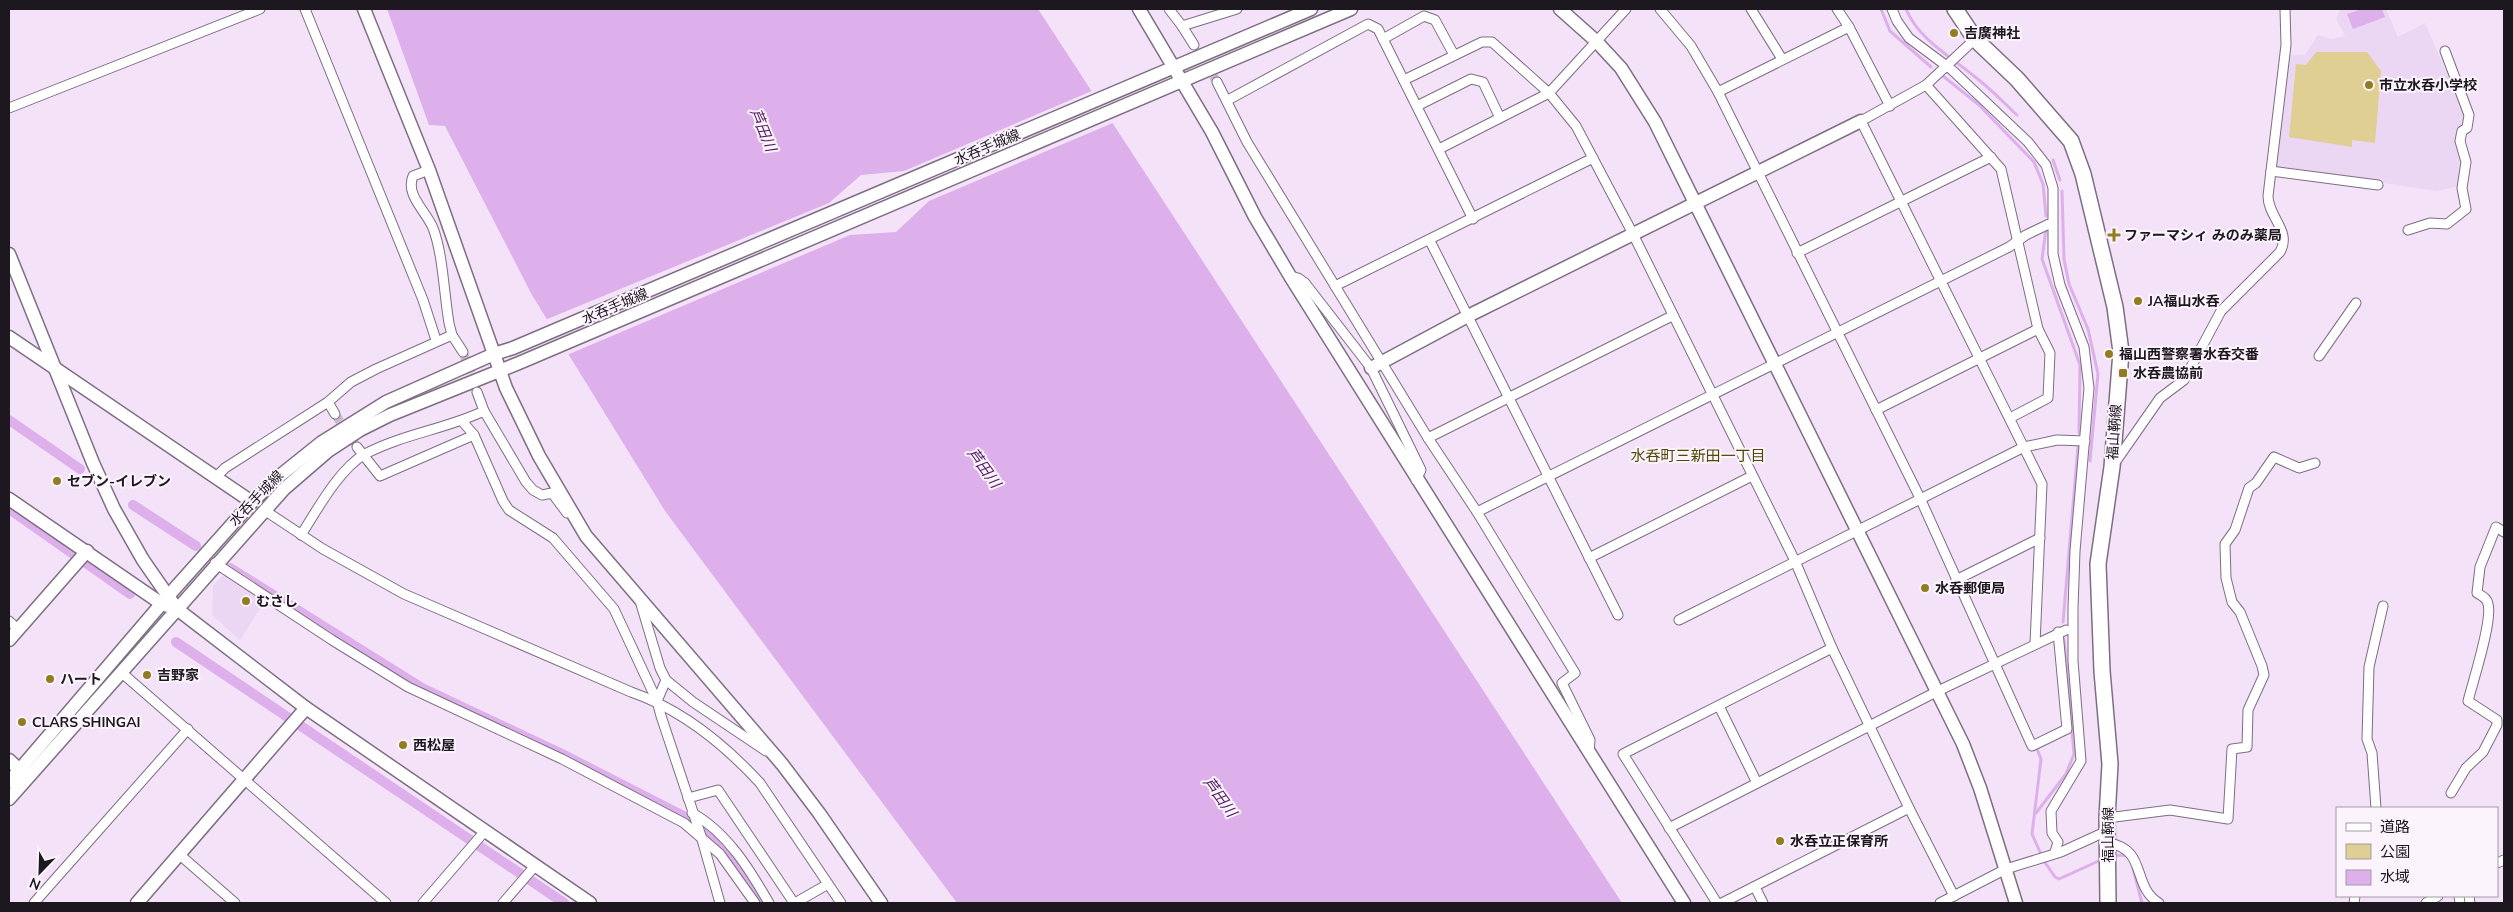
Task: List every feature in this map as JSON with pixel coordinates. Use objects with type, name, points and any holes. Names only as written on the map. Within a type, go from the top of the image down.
[{"type":"main road","name":"福山鞆線","points":[[1955,9],[1975,39],[2018,80],[2071,141],[2083,174],[2115,307],[2121,352],[2112,466],[2098,564],[2102,671],[2110,764],[2108,903]]},
{"type":"street","points":[[9,108],[260,9]]},
{"type":"street","points":[[305,9],[423,300],[436,340]]},
{"type":"street","points":[[364,9],[429,170],[494,354],[522,425],[586,536]]},
{"type":"street","points":[[1139,9],[1183,80],[1255,217],[1416,480],[1681,900],[1692,903]]},
{"type":"street","points":[[1169,9],[1194,45]]},
{"type":"street","points":[[1182,26],[1238,9]]},
{"type":"street","name":"水呑手城線","points":[[9,799],[24,774],[165,600],[252,502],[322,442],[356,419],[386,402],[494,354],[513,348],[1312,9]]},
{"type":"street","name":"水呑手城線","points":[[9,782],[24,774],[122,673],[216,563],[284,489],[328,451],[360,430],[390,415],[500,369],[519,363],[1351,9]]},
{"type":"street","points":[[1560,9],[1596,41],[1621,68],[1655,122],[1938,691],[1980,788],[2016,903]]},
{"type":"street","points":[[1439,149],[1549,93],[1626,9]]},
{"type":"street","points":[[1660,9],[1691,46],[1718,92],[1920,498],[2032,746],[2067,729],[2062,631],[2073,608]]},
{"type":"street","points":[[1751,9],[1782,59]]},
{"type":"street","points":[[1837,9],[1850,27],[1890,106]]},
{"type":"street","points":[[1892,9],[1897,21],[1909,38],[1951,61],[2028,142],[2046,165],[2053,188],[2053,254],[2060,285],[2084,347],[2089,388],[2075,551],[2073,608],[2074,660],[2081,761],[2051,811],[2052,833],[2058,842],[2055,852]]},
{"type":"street","points":[[2112,466],[2160,398],[2184,380],[2221,311],[2284,246],[2285,239],[2268,202],[2286,45],[2285,9]]},
{"type":"street","points":[[1383,39],[1424,16],[1435,20],[1454,55]]},
{"type":"street","points":[[1228,100],[1368,24],[1378,29],[1474,219]]},
{"type":"street","points":[[1718,92],[1850,27]]},
{"type":"street","points":[[1376,365],[1468,316],[1633,234],[1696,205],[1890,106],[1926,85],[1975,39]]},
{"type":"street","points":[[1404,80],[1482,42],[1492,42],[1549,93],[1576,126],[1633,234],[1795,561],[1832,648],[1909,808],[1954,896]]},
{"type":"street","points":[[2408,230],[2430,223],[2446,224],[2466,209],[2462,188],[2466,162],[2460,141],[2462,130],[2467,128],[2468,115],[2445,51]]},
{"type":"street","points":[[1417,106],[1471,79],[1482,82],[1500,118]]},
{"type":"street","points":[[1217,82],[1228,100],[1247,142],[1335,286],[1376,365],[1421,470],[1416,480]]},
{"type":"street","points":[[1926,85],[2002,169],[2038,329],[2050,353],[2048,398],[2010,418]]},
{"type":"street","points":[[1861,121],[2042,484],[2035,644]]},
{"type":"street","points":[[1797,253],[1991,157]]},
{"type":"street","points":[[1335,286],[1430,241],[1593,158]]},
{"type":"street","points":[[429,170],[413,176],[410,184],[412,193],[433,229],[452,335],[462,352]]},
{"type":"street","points":[[2271,172],[2378,185]]},
{"type":"street","points":[[1478,512],[2049,224]]},
{"type":"street","points":[[1430,241],[1618,614]]},
{"type":"street","points":[[9,254],[114,509],[165,600]]},
{"type":"street","points":[[1290,276],[1298,278],[1305,283],[1376,365],[1478,512],[1575,673],[1562,684],[1590,740],[1589,753]]},
{"type":"street","points":[[2319,356],[2356,303]]},
{"type":"street","points":[[1428,438],[1672,316]]},
{"type":"street","points":[[1876,410],[2038,329]]},
{"type":"street","points":[[217,476],[225,468],[328,402],[351,382],[436,340],[452,335]]},
{"type":"street","points":[[9,337],[217,476],[252,502]]},
{"type":"street","points":[[477,392],[484,411],[530,486],[542,495],[552,494],[782,764],[882,903]]},
{"type":"street","points":[[328,402],[335,414]]},
{"type":"street","points":[[301,535],[342,476],[364,455],[409,436],[462,421],[484,411]]},
{"type":"street","points":[[462,421],[474,435],[503,501],[509,510],[553,538],[614,609],[657,701],[720,903]]},
{"type":"street","points":[[357,447],[380,476],[474,435]]},
{"type":"street","points":[[1679,620],[2024,447],[2057,440],[2085,441]]},
{"type":"street","points":[[1940,903],[2006,869],[2055,852],[2108,841],[2170,810],[2228,819],[2232,749],[2247,747],[2248,710],[2264,675],[2240,612],[2232,602],[2226,578],[2225,544],[2235,530],[2241,506],[2249,488],[2256,482],[2274,457],[2299,468],[2315,463]]},
{"type":"street","points":[[1589,558],[1752,476]]},
{"type":"street","points":[[9,498],[87,551],[165,600],[306,708],[590,903]]},
{"type":"street","points":[[264,510],[323,549],[412,597],[622,688],[657,701],[704,733],[745,767],[760,784],[841,903]]},
{"type":"street","points":[[2450,793],[2466,768],[2483,752],[2497,725],[2497,720],[2468,701],[2486,631],[2489,606],[2487,600],[2477,593],[2480,567],[2496,527],[2504,532]]},
{"type":"street","points":[[1956,580],[2040,538]]},
{"type":"street","points":[[9,640],[14,625],[87,551]]},
{"type":"street","points":[[216,563],[339,645],[408,687],[583,770],[665,812],[700,834],[732,868],[755,903]]},
{"type":"street","points":[[638,596],[660,668],[666,680],[693,702],[782,764]]},
{"type":"street","points":[[2376,807],[2372,753],[2367,739],[2369,667],[2383,606]]},
{"type":"street","points":[[1669,828],[1938,691],[2062,631]]},
{"type":"street","points":[[2062,631],[2070,655],[2074,660]]},
{"type":"street","points":[[1717,903],[1623,754],[1832,648]]},
{"type":"street","points":[[122,673],[386,903]]},
{"type":"street","points":[[657,701],[666,680]]},
{"type":"street","points":[[1720,706],[1757,783]]},
{"type":"street","points":[[138,903],[306,708]]},
{"type":"street","points":[[34,903],[188,729]]},
{"type":"street","points":[[9,760],[24,774]]},
{"type":"street","points":[[688,798],[718,790],[794,903],[828,884]]},
{"type":"street","points":[[1722,903],[1909,808]]},
{"type":"street","points":[[693,816],[703,820],[727,843],[750,871],[769,903]]},
{"type":"street","points":[[424,903],[485,831]]},
{"type":"street","points":[[2108,841],[2128,850],[2135,858],[2141,881],[2150,898],[2159,903]]},
{"type":"street","points":[[180,855],[235,903]]},
{"type":"street","points":[[503,903],[535,866]]},
{"type":"street","points":[[1755,887],[1763,903]]},
{"type":"shaded area","name":"市立水呑小学校","points":[[2341,9],[2386,9],[2398,37],[2425,23],[2465,115],[2456,139],[2465,163],[2459,186],[2437,191],[2279,168],[2277,165],[2288,55],[2305,55],[2318,35],[2331,39],[2345,36],[2336,19]]},
{"type":"shaded area","points":[[224,574],[265,601],[240,640],[212,615],[213,586]]},
{"type":"green space","points":[[2316,52],[2367,52],[2381,71],[2375,143],[2352,140],[2352,147],[2289,137],[2296,64],[2306,65]]},
{"type":"water","name":"芦田川","points":[[387,9],[1038,9],[1622,903],[957,903],[665,511],[532,295],[445,126],[429,125]]},
{"type":"water","points":[[2362,9],[2382,9],[2385,17],[2353,29],[2347,14]]},
{"type":"pier","points":[[1094,90],[1115,122],[929,201],[896,232],[850,235],[567,355],[545,320],[829,203],[861,175],[904,171]]},
{"type":"waterway","points":[[1881,9],[1890,31],[1931,67]]},
{"type":"waterway","points":[[1906,9],[1920,31],[1929,40],[1985,85],[2017,115]]},
{"type":"waterway","points":[[1943,76],[1979,105],[2034,162],[2043,184],[2046,216]]},
{"type":"waterway","points":[[2053,160],[2060,180]]},
{"type":"waterway","points":[[2062,191],[2064,259],[2069,284],[2088,329],[2098,374],[2090,461]]},
{"type":"waterway","points":[[2046,229],[2042,259],[2080,365],[2079,433]]},
{"type":"waterway","points":[[9,420],[80,469]]},
{"type":"waterway","points":[[2063,622],[2078,447]]},
{"type":"waterway","points":[[133,505],[196,546]]},
{"type":"waterway","points":[[9,509],[130,594]]},
{"type":"waterway","points":[[230,568],[422,688],[562,754],[697,823],[718,841],[746,875],[763,903]]},
{"type":"waterway","points":[[2036,813],[2066,774],[2074,754],[2064,639]]},
{"type":"waterway","points":[[176,642],[564,903]]},
{"type":"waterway","points":[[2037,749],[2041,759],[2032,834],[2044,861],[2055,877],[2059,879],[2103,859]]},
{"type":"waterway","points":[[2111,856],[2123,855],[2129,857]]},
{"type":"waterway","points":[[2132,865],[2142,903]]},
{"type":"tunnel","points":[[1199,53],[1217,82]]},
{"type":"tunnel","points":[[463,352],[476,387]]},
{"type":"tunnel","points":[[335,414],[357,447]]},
{"type":"place","name":"吉廣神社","points":[[1954,33]]},
{"type":"place","name":"市立水呑小学校","points":[[2369,85]]},
{"type":"place","name":"ファーマシィ みのみ薬局","points":[[2114,235]]},
{"type":"place","name":"JA福山水呑","points":[[2138,301]]},
{"type":"place","name":"福山西警察署水呑交番","points":[[2109,354]]},
{"type":"place","name":"水呑農協前","points":[[2123,373]]},
{"type":"place","name":"セブン-イレブン","points":[[57,481]]},
{"type":"place","name":"水呑郵便局","points":[[1925,588]]},
{"type":"place","name":"むさし","points":[[246,601]]},
{"type":"place","name":"吉野家","points":[[147,675]]},
{"type":"place","name":"ハート","points":[[50,679]]},
{"type":"place","name":"CLARS SHINGAI","points":[[22,722]]},
{"type":"place","name":"西松屋","points":[[403,745]]},
{"type":"place","name":"水呑立正保育所","points":[[1780,841]]},
{"type":"district","name":"水呑町三新田一丁目","points":[[1698,456]]}]
